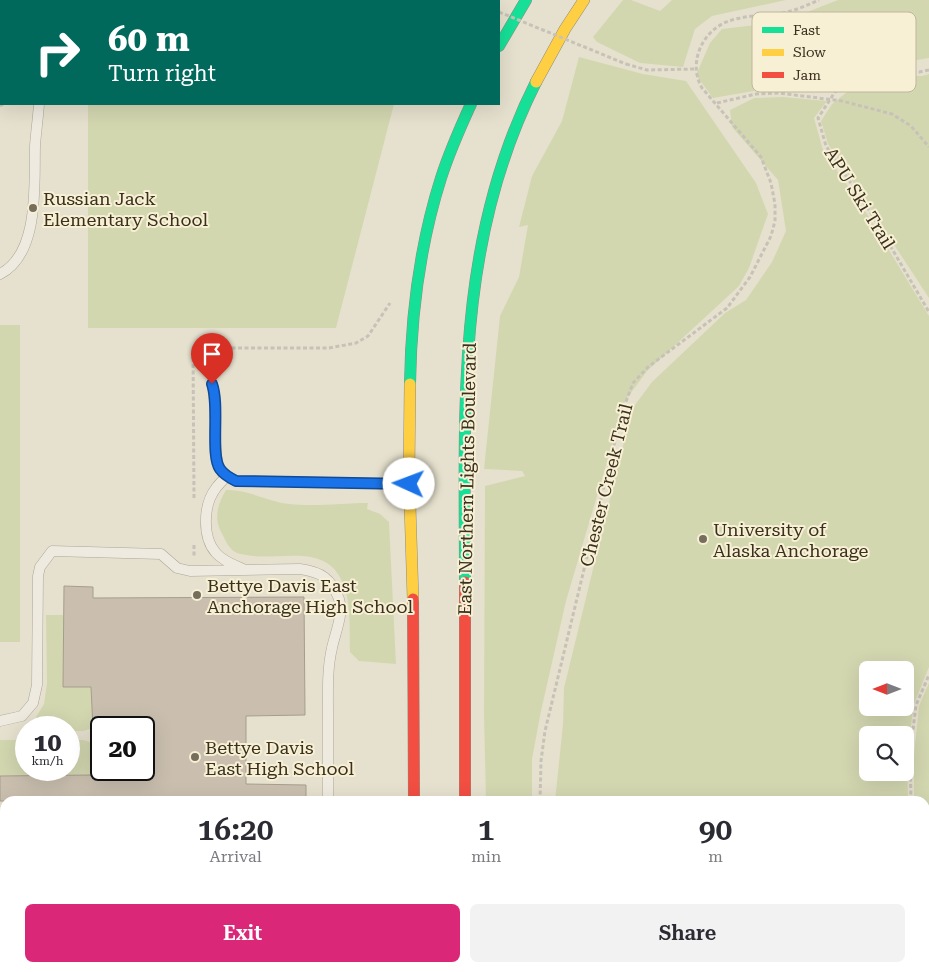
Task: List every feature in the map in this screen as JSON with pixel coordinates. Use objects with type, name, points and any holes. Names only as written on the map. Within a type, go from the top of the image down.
[{"type":"main road","points":[[500,44],[526,0]]},
{"type":"main road","name":"East Northern Lights Boulevard","points":[[465,796],[465,402],[470,326],[478,259],[492,195],[515,129],[541,72],[584,0]]},
{"type":"main road","points":[[414,796],[414,666],[409,484],[409,393],[413,316],[423,248],[438,187],[471,105]]},
{"type":"lane","points":[[0,274],[5,272],[19,257],[30,230],[40,105]]},
{"type":"lane","points":[[212,384],[215,394],[216,455],[219,468],[236,481],[409,484]]},
{"type":"lane","points":[[227,476],[215,488],[208,504],[206,524],[209,541],[216,554],[246,570]]},
{"type":"lane","points":[[0,721],[22,716],[32,703],[37,685],[38,576],[40,567],[52,551],[160,554],[177,568],[190,571],[300,569],[314,571],[324,575],[333,586],[340,602],[340,618],[331,650],[328,673],[328,796]]},
{"type":"path","points":[[787,12],[819,0]]},
{"type":"path","points":[[500,12],[626,64],[647,70],[695,69],[696,57],[702,44],[717,26],[732,20],[752,17]]},
{"type":"path","name":"Chester Creek Trail","points":[[540,796],[541,761],[545,731],[622,412],[633,383],[648,367],[727,308],[750,277],[771,236],[775,221],[775,204],[771,183],[761,157],[702,88],[695,69]]},
{"type":"path","name":"APU Ski Trail","points":[[916,72],[929,70]]},
{"type":"path","name":"APU Ski Trail","points":[[835,92],[818,118],[826,146],[871,213],[929,312]]},
{"type":"path","points":[[716,104],[756,94],[779,93],[830,100],[892,114],[911,126],[929,147]]},
{"type":"path","points":[[194,505],[193,348],[329,348],[356,343],[368,336],[390,303]]},
{"type":"path","points":[[194,544],[194,563]]},
{"type":"path","points":[[911,796],[910,755],[916,705],[929,675]]},
{"type":"green space","points":[[623,0],[631,0],[660,11],[672,0],[786,0],[712,16],[695,29],[683,67],[640,63],[597,42],[593,37]]},
{"type":"green space","points":[[838,0],[929,0],[929,58],[916,60],[916,12],[807,12]]},
{"type":"green space","points":[[752,26],[752,91],[713,98],[696,75],[710,43],[722,29]]},
{"type":"green space","points":[[579,57],[643,74],[686,81],[756,183],[768,214],[749,268],[739,286],[647,371],[625,401],[566,601],[532,759],[532,796],[486,796],[484,715],[485,486],[525,476],[522,471],[484,469],[500,316],[519,277],[528,225],[519,227],[532,176],[562,121]]},
{"type":"green space","points":[[929,74],[929,298],[828,144],[821,121],[832,104],[847,92],[916,92],[916,76]]},
{"type":"green space","points":[[783,97],[827,101],[814,118],[823,150],[867,214],[929,316],[929,667],[914,704],[914,661],[859,661],[859,716],[912,716],[911,726],[859,726],[859,781],[908,781],[908,796],[556,796],[563,724],[564,688],[632,409],[652,382],[725,313],[746,300],[772,262],[786,231],[778,180],[732,127],[730,110],[754,98]]},
{"type":"green space","points":[[88,105],[394,105],[336,328],[88,328]]},
{"type":"green space","points":[[0,325],[20,325],[20,642],[0,642]]},
{"type":"green space","points":[[226,490],[242,491],[273,501],[299,505],[368,503],[367,509],[380,514],[389,522],[396,664],[359,661],[350,652],[350,620],[345,588],[335,570],[326,563],[316,558],[305,556],[239,554],[228,545],[217,520],[219,505]]},
{"type":"green space","points":[[46,615],[63,615],[63,687],[91,687],[92,716],[90,716],[90,729],[80,731],[80,716],[37,716],[44,704],[47,683]]},
{"type":"green space","points":[[929,683],[929,796],[914,796],[914,755],[919,706]]},
{"type":"green space","points":[[0,740],[15,740],[15,776],[0,776]]},
{"type":"green space","points":[[80,740],[90,742],[90,775],[80,775]]},
{"type":"building","name":"Bettye Davis East High School","points":[[64,586],[93,587],[93,598],[304,597],[305,715],[246,716],[246,784],[306,785],[306,796],[0,796],[0,776],[15,776],[15,781],[80,781],[80,775],[90,775],[90,781],[155,781],[155,716],[92,716],[91,687],[63,687]]},
{"type":"traffic: fast","points":[[500,44],[526,0]]},
{"type":"traffic: fast","points":[[465,582],[466,390],[470,327],[478,265],[491,203],[510,142],[536,82]]},
{"type":"traffic: fast","points":[[410,384],[412,332],[427,228],[444,169],[471,105]]},
{"type":"traffic: slow","points":[[536,82],[565,29],[584,0]]},
{"type":"traffic: slow","points":[[410,384],[409,474],[413,599]]},
{"type":"traffic: jam","points":[[465,582],[465,796]]},
{"type":"traffic: jam","points":[[413,599],[414,796]]},
{"type":"place","name":"Russian Jack Elementary School","points":[[33,208]]},
{"type":"place","name":"University of Alaska Anchorage","points":[[703,539]]},
{"type":"place","name":"Bettye Davis East Anchorage High School","points":[[197,595]]},
{"type":"place","name":"Bettye Davis East High School","points":[[195,757]]},
{"type":"route","points":[[212,384],[215,394],[216,455],[219,468],[236,481],[409,484]]}]
